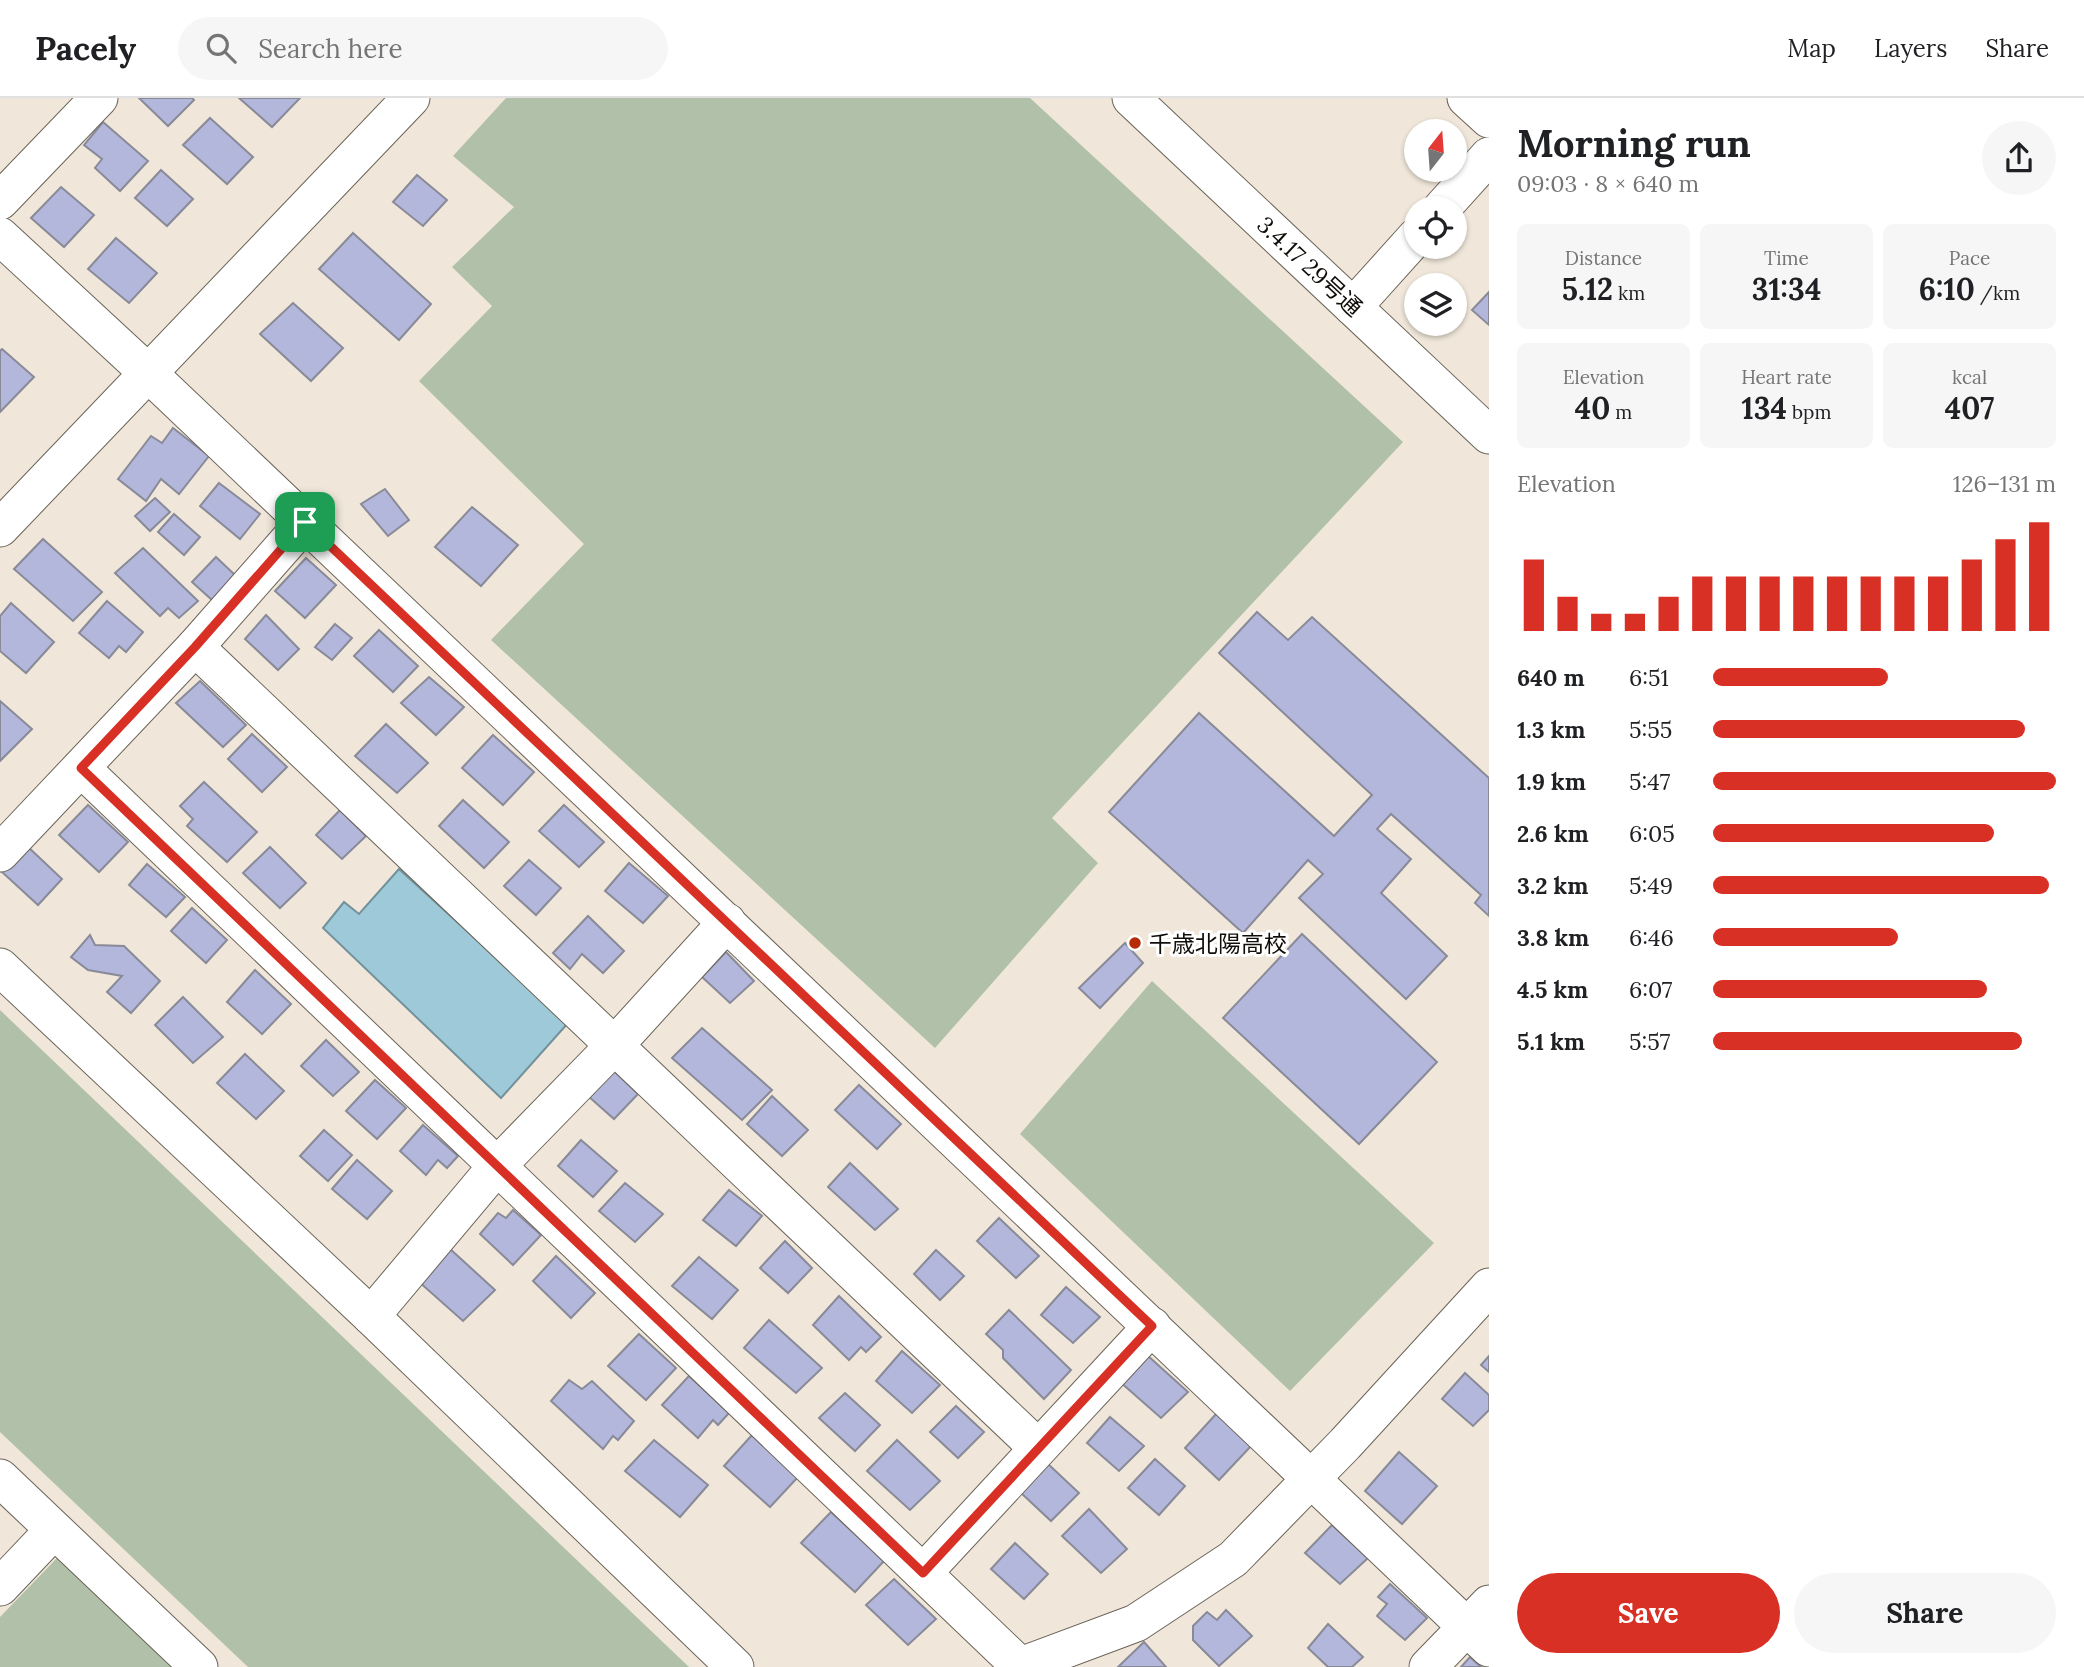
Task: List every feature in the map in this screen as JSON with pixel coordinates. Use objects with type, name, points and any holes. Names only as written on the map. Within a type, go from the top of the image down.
[{"type":"street","points":[[0,201],[99,98]]},
{"type":"street","points":[[0,528],[411,98]]},
{"type":"street","name":"3.4.17 29号通","points":[[1131,98],[1489,435]]},
{"type":"street","points":[[1466,98],[1489,120]]},
{"type":"street","points":[[1453,196],[1489,156]]},
{"type":"street","points":[[0,236],[147,372],[1313,1479],[1482,1626],[1428,1667]]},
{"type":"street","points":[[1353,307],[1404,250]]},
{"type":"street","points":[[0,853],[195,647],[305,522]]},
{"type":"street","points":[[195,647],[1038,1448]]},
{"type":"street","points":[[81,768],[1020,1667],[1136,1623],[1233,1559],[1313,1479],[1489,1287]]},
{"type":"street","points":[[371,1316],[496,1166],[614,1046],[727,922]]},
{"type":"street","points":[[0,967],[371,1316],[735,1667]]},
{"type":"street","points":[[923,1573],[1152,1326]]},
{"type":"street","points":[[0,1478],[199,1667]]},
{"type":"street","points":[[0,1587],[54,1530]]},
{"type":"green space","points":[[506,98],[1030,98],[1403,442],[1052,818],[1098,863],[935,1048],[491,640],[584,544],[419,381],[492,306],[452,267],[514,207],[453,156]]},
{"type":"green space","points":[[1152,981],[1434,1243],[1290,1391],[1020,1134]]},
{"type":"green space","points":[[0,1010],[689,1667],[248,1667],[0,1432]]},
{"type":"green space","points":[[57,1558],[177,1667],[0,1667],[0,1617]]},
{"type":"water","points":[[399,869],[568,1023],[501,1098],[323,928],[344,902],[359,914]]},
{"type":"building","points":[[139,98],[192,98],[194,100],[168,126]]},
{"type":"building","points":[[239,98],[300,98],[272,127]]},
{"type":"building","points":[[210,118],[253,157],[227,184],[183,145]]},
{"type":"building","points":[[103,122],[148,161],[120,191],[95,168],[102,159],[84,145]]},
{"type":"building","points":[[161,170],[193,199],[167,226],[135,198]]},
{"type":"building","points":[[417,175],[447,200],[423,226],[393,202]]},
{"type":"building","points":[[61,187],[94,215],[64,247],[31,218]]},
{"type":"building","points":[[353,233],[431,304],[399,340],[319,269]]},
{"type":"building","points":[[116,238],[157,273],[129,303],[88,269]]},
{"type":"building","points":[[1489,292],[1489,325],[1472,310]]},
{"type":"building","points":[[293,303],[343,348],[311,381],[260,334]]},
{"type":"building","points":[[2,349],[34,377],[0,412],[0,351]]},
{"type":"building","points":[[173,428],[209,456],[179,494],[161,479],[146,501],[118,479],[151,436],[162,443]]},
{"type":"building","points":[[219,483],[260,514],[240,539],[200,506]]},
{"type":"building","points":[[385,489],[409,520],[388,536],[361,504]]},
{"type":"building","points":[[155,498],[170,512],[150,531],[135,516]]},
{"type":"building","points":[[472,507],[518,545],[481,586],[435,547]]},
{"type":"building","points":[[174,514],[200,537],[184,555],[158,532]]},
{"type":"building","points":[[43,539],[102,592],[73,621],[14,569]]},
{"type":"building","points":[[143,548],[198,601],[179,618],[168,608],[160,616],[115,573]]},
{"type":"building","points":[[216,557],[235,575],[212,600],[192,582]]},
{"type":"building","points":[[306,558],[336,585],[305,618],[275,591]]},
{"type":"building","points":[[107,601],[143,632],[126,652],[119,646],[109,658],[79,633]]},
{"type":"building","points":[[11,603],[54,642],[26,673],[0,651],[0,616]]},
{"type":"building","points":[[1257,612],[1288,640],[1312,617],[1489,778],[1489,916],[1475,903],[1481,895],[1391,814],[1377,829],[1411,859],[1381,893],[1447,956],[1406,999],[1299,898],[1323,874],[1308,860],[1243,933],[1109,812],[1199,713],[1334,836],[1372,795],[1219,653]]},
{"type":"building","points":[[266,615],[299,649],[278,670],[245,639]]},
{"type":"building","points":[[335,624],[352,638],[332,660],[315,647]]},
{"type":"building","points":[[379,630],[418,666],[393,692],[354,656]]},
{"type":"building","points":[[429,677],[464,707],[436,735],[401,703]]},
{"type":"building","points":[[200,681],[246,725],[223,747],[176,703]]},
{"type":"building","points":[[0,701],[32,729],[0,761]]},
{"type":"building","points":[[386,724],[428,763],[397,793],[355,756]]},
{"type":"building","points":[[252,734],[287,767],[262,792],[228,759]]},
{"type":"building","points":[[493,735],[534,772],[503,805],[462,768]]},
{"type":"building","points":[[204,782],[257,832],[227,862],[187,826],[193,819],[180,806]]},
{"type":"building","points":[[463,800],[509,842],[484,868],[439,826]]},
{"type":"building","points":[[88,805],[128,842],[99,872],[59,835]]},
{"type":"building","points":[[564,805],[604,842],[579,867],[539,831]]},
{"type":"building","points":[[340,810],[366,836],[342,859],[316,835]]},
{"type":"building","points":[[26,845],[62,879],[38,905],[2,872]]},
{"type":"building","points":[[270,847],[306,883],[280,908],[243,873]]},
{"type":"building","points":[[529,860],[561,888],[536,915],[504,886]]},
{"type":"building","points":[[629,863],[668,896],[643,923],[605,891]]},
{"type":"building","points":[[147,864],[185,897],[166,917],[129,885]]},
{"type":"building","points":[[192,908],[227,940],[206,963],[171,931]]},
{"type":"building","points":[[588,916],[624,951],[603,973],[582,954],[570,969],[553,953]]},
{"type":"building","points":[[1302,934],[1437,1062],[1359,1144],[1223,1018]]},
{"type":"building","points":[[90,935],[95,945],[124,946],[160,981],[131,1013],[107,992],[122,976],[88,970],[71,957]]},
{"type":"building","points":[[1125,943],[1143,963],[1100,1008],[1079,988]]},
{"type":"building","points":[[726,952],[754,981],[730,1003],[702,977]]},
{"type":"building","points":[[255,970],[291,1004],[262,1034],[227,1002]]},
{"type":"building","points":[[183,997],[223,1037],[193,1063],[155,1025]]},
{"type":"building","points":[[702,1028],[772,1090],[742,1120],[672,1058]]},
{"type":"building","points":[[326,1040],[359,1072],[333,1096],[301,1066]]},
{"type":"building","points":[[245,1054],[284,1091],[256,1119],[217,1083]]},
{"type":"building","points":[[612,1069],[638,1094],[614,1119],[588,1096]]},
{"type":"building","points":[[375,1080],[406,1108],[377,1139],[346,1111]]},
{"type":"building","points":[[859,1085],[901,1124],[877,1149],[835,1110]]},
{"type":"building","points":[[772,1096],[808,1130],[782,1156],[747,1124]]},
{"type":"building","points":[[423,1125],[458,1156],[447,1168],[438,1160],[426,1175],[400,1151]]},
{"type":"building","points":[[324,1130],[352,1155],[328,1181],[300,1156]]},
{"type":"building","points":[[581,1140],[617,1171],[593,1197],[558,1166]]},
{"type":"building","points":[[357,1160],[392,1191],[367,1219],[332,1189]]},
{"type":"building","points":[[850,1163],[898,1209],[875,1230],[828,1187]]},
{"type":"building","points":[[625,1183],[663,1214],[635,1242],[599,1211]]},
{"type":"building","points":[[729,1190],[762,1216],[736,1246],[703,1220]]},
{"type":"building","points":[[513,1210],[541,1235],[513,1265],[480,1234],[498,1213],[506,1218]]},
{"type":"building","points":[[999,1218],[1039,1256],[1016,1278],[977,1241]]},
{"type":"building","points":[[785,1241],[812,1268],[788,1293],[760,1268]]},
{"type":"building","points":[[449,1248],[495,1290],[463,1321],[418,1281]]},
{"type":"building","points":[[936,1250],[964,1276],[940,1300],[914,1274]]},
{"type":"building","points":[[556,1256],[595,1293],[571,1318],[533,1281]]},
{"type":"building","points":[[699,1257],[738,1290],[712,1319],[672,1286]]},
{"type":"building","points":[[1066,1287],[1100,1317],[1073,1343],[1041,1315]]},
{"type":"building","points":[[839,1296],[881,1337],[866,1352],[861,1347],[849,1360],[813,1325]]},
{"type":"building","points":[[1009,1310],[1071,1370],[1044,1399],[1003,1358],[1003,1350],[986,1334]]},
{"type":"building","points":[[769,1320],[822,1368],[796,1393],[744,1348]]},
{"type":"building","points":[[639,1334],[676,1368],[646,1400],[608,1366]]},
{"type":"building","points":[[902,1351],[940,1385],[912,1413],[876,1381]]},
{"type":"building","points":[[1147,1355],[1188,1392],[1161,1418],[1119,1381]]},
{"type":"building","points":[[1489,1356],[1489,1372],[1481,1365]]},
{"type":"building","points":[[1465,1373],[1489,1395],[1489,1410],[1473,1426],[1442,1399]]},
{"type":"building","points":[[689,1376],[729,1413],[718,1425],[713,1420],[698,1438],[662,1405]]},
{"type":"building","points":[[569,1380],[582,1389],[592,1381],[634,1421],[618,1440],[613,1436],[603,1449],[551,1401]]},
{"type":"building","points":[[845,1393],[880,1425],[855,1451],[819,1418]]},
{"type":"building","points":[[956,1406],[984,1432],[958,1458],[930,1432]]},
{"type":"building","points":[[1217,1413],[1252,1445],[1219,1480],[1185,1448]]},
{"type":"building","points":[[1110,1417],[1144,1446],[1119,1471],[1087,1443]]},
{"type":"building","points":[[752,1435],[798,1477],[770,1507],[724,1466]]},
{"type":"building","points":[[654,1440],[708,1485],[680,1517],[625,1471]]},
{"type":"building","points":[[897,1440],[940,1481],[910,1510],[867,1471]]},
{"type":"building","points":[[1399,1452],[1437,1486],[1402,1524],[1365,1491]]},
{"type":"building","points":[[1155,1459],[1185,1486],[1159,1515],[1128,1488]]},
{"type":"building","points":[[1047,1463],[1079,1493],[1051,1521],[1020,1492]]},
{"type":"building","points":[[1089,1509],[1127,1549],[1101,1573],[1062,1536]]},
{"type":"building","points":[[831,1512],[884,1561],[855,1592],[801,1543]]},
{"type":"building","points":[[1332,1525],[1368,1558],[1340,1584],[1305,1553]]},
{"type":"building","points":[[1015,1543],[1048,1574],[1024,1599],[991,1569]]},
{"type":"building","points":[[894,1579],[936,1619],[908,1645],[866,1605]]},
{"type":"building","points":[[1390,1584],[1427,1618],[1405,1640],[1377,1616],[1387,1604],[1378,1597]]},
{"type":"building","points":[[1226,1610],[1252,1636],[1219,1666],[1193,1640],[1193,1626],[1207,1612],[1217,1620]]},
{"type":"building","points":[[1328,1624],[1363,1657],[1352,1667],[1328,1667],[1308,1648]]},
{"type":"building","points":[[1144,1642],[1166,1667],[1118,1667]]},
{"type":"building","points":[[1470,1657],[1481,1667],[1461,1667]]},
{"type":"place","name":"千歳北陽高校","points":[[1135,943]]},
{"type":"route","points":[[305,522],[1152,1326],[923,1573],[81,768],[195,647],[305,522]]}]
